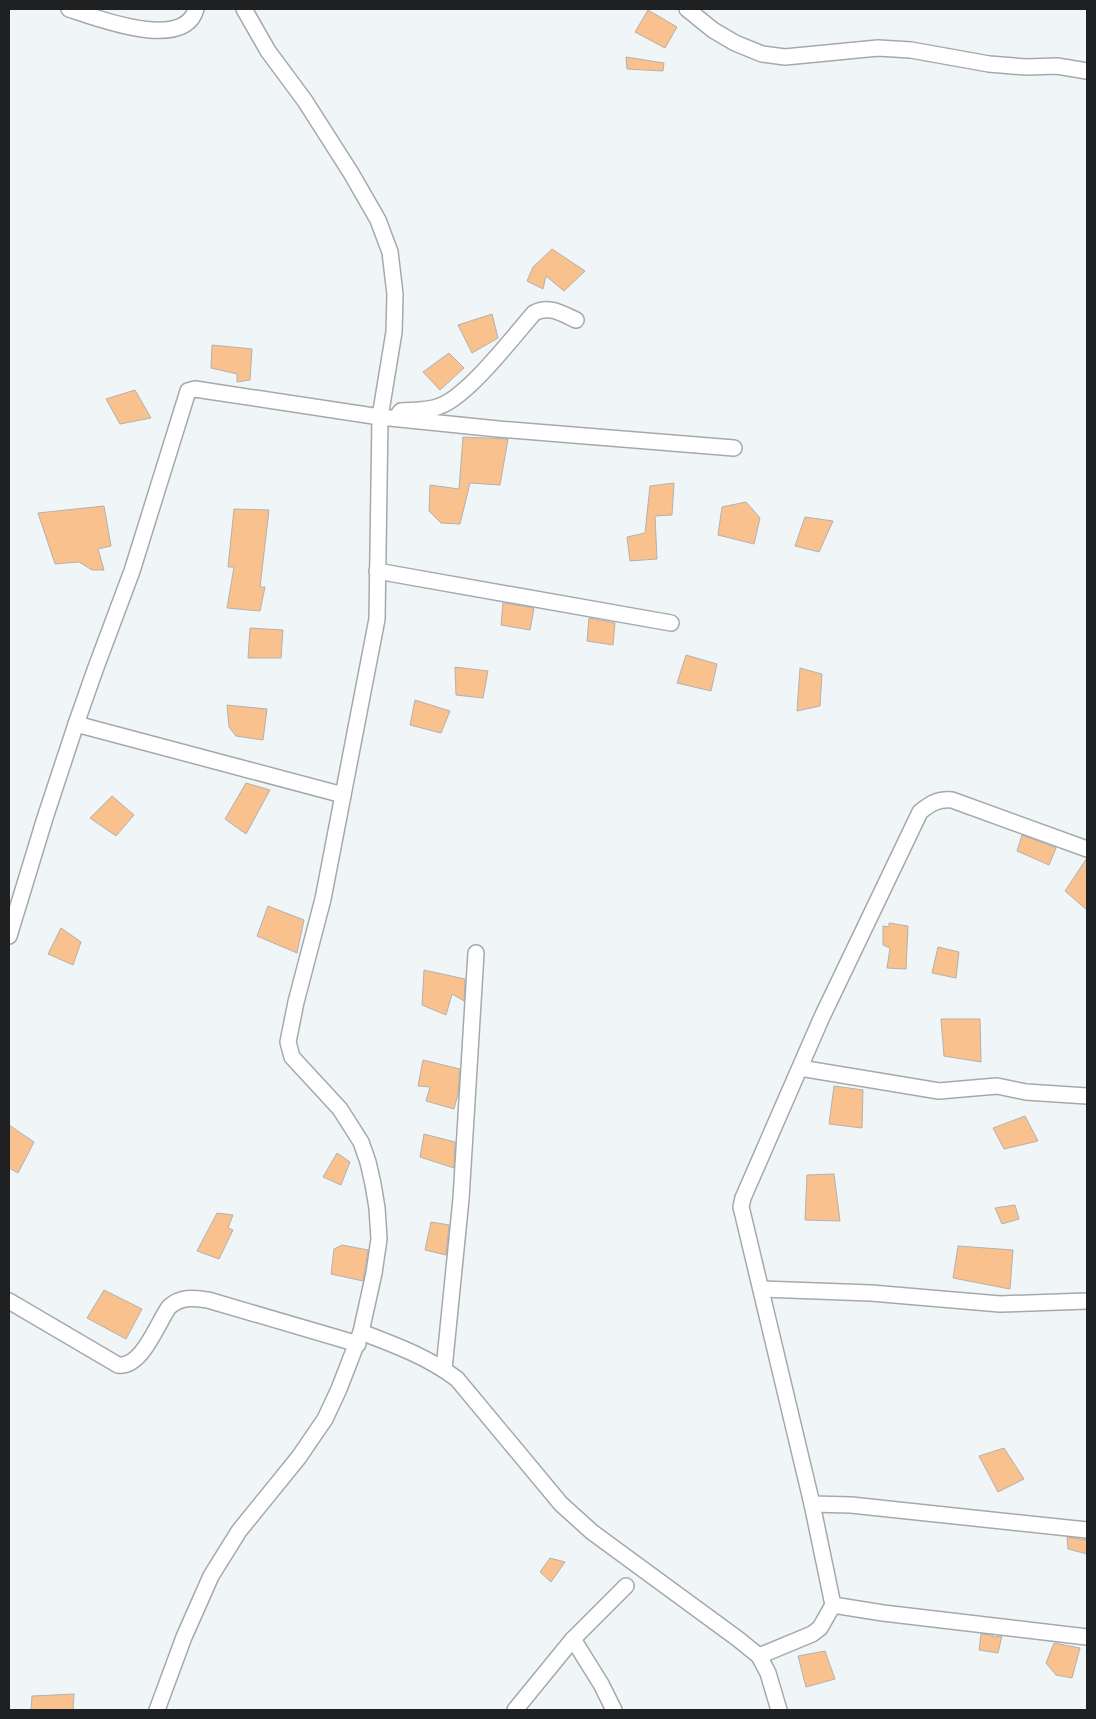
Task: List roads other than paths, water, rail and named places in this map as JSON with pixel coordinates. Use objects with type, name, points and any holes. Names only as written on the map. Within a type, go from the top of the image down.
[{"type":"street","points":[[69,9],[104,21],[145,30],[169,29],[184,24],[192,20],[196,9]]},
{"type":"street","points":[[158,1710],[184,1637],[211,1576],[239,1531],[299,1457],[325,1419],[360,1338],[379,1239],[377,1208],[368,1162],[361,1142],[340,1109],[292,1057],[288,1042],[296,1002],[323,898],[373,644],[378,598],[380,417],[394,332],[395,294],[390,252],[378,220],[351,173],[305,101],[268,50],[244,9]]},
{"type":"street","points":[[686,9],[713,30],[735,43],[762,54],[785,58],[878,48],[911,50],[990,64],[1026,67],[1057,66],[1087,71]]},
{"type":"street","points":[[397,418],[402,411],[430,409],[450,402],[482,372],[534,313],[544,309],[555,310],[576,320]]},
{"type":"street","points":[[9,936],[76,724],[132,570],[188,391],[195,389],[380,417],[508,430],[734,448]]},
{"type":"street","points":[[377,571],[671,623]]},
{"type":"street","points":[[76,724],[343,795]]},
{"type":"street","points":[[758,1656],[812,1634],[820,1628],[833,1605],[812,1504],[741,1207],[743,1198],[854,948],[920,812],[931,803],[941,800],[952,800],[1087,849]]},
{"type":"street","points":[[444,1369],[461,1199],[476,953]]},
{"type":"street","points":[[800,1068],[939,1091],[997,1086],[1043,1094],[1087,1096]]},
{"type":"street","points":[[761,1289],[871,1293],[993,1304],[1087,1301]]},
{"type":"street","points":[[9,1301],[118,1365],[123,1366],[136,1360],[169,1307],[176,1301],[189,1298],[208,1300],[360,1338],[423,1357],[457,1379],[482,1407],[540,1481],[567,1510],[592,1532],[738,1639],[758,1656],[768,1673],[779,1710]]},
{"type":"street","points":[[812,1504],[851,1505],[1087,1530]]},
{"type":"street","points":[[515,1710],[573,1639],[626,1586]]},
{"type":"street","points":[[833,1605],[1087,1638]]},
{"type":"street","points":[[573,1639],[601,1684],[614,1710]]}]
